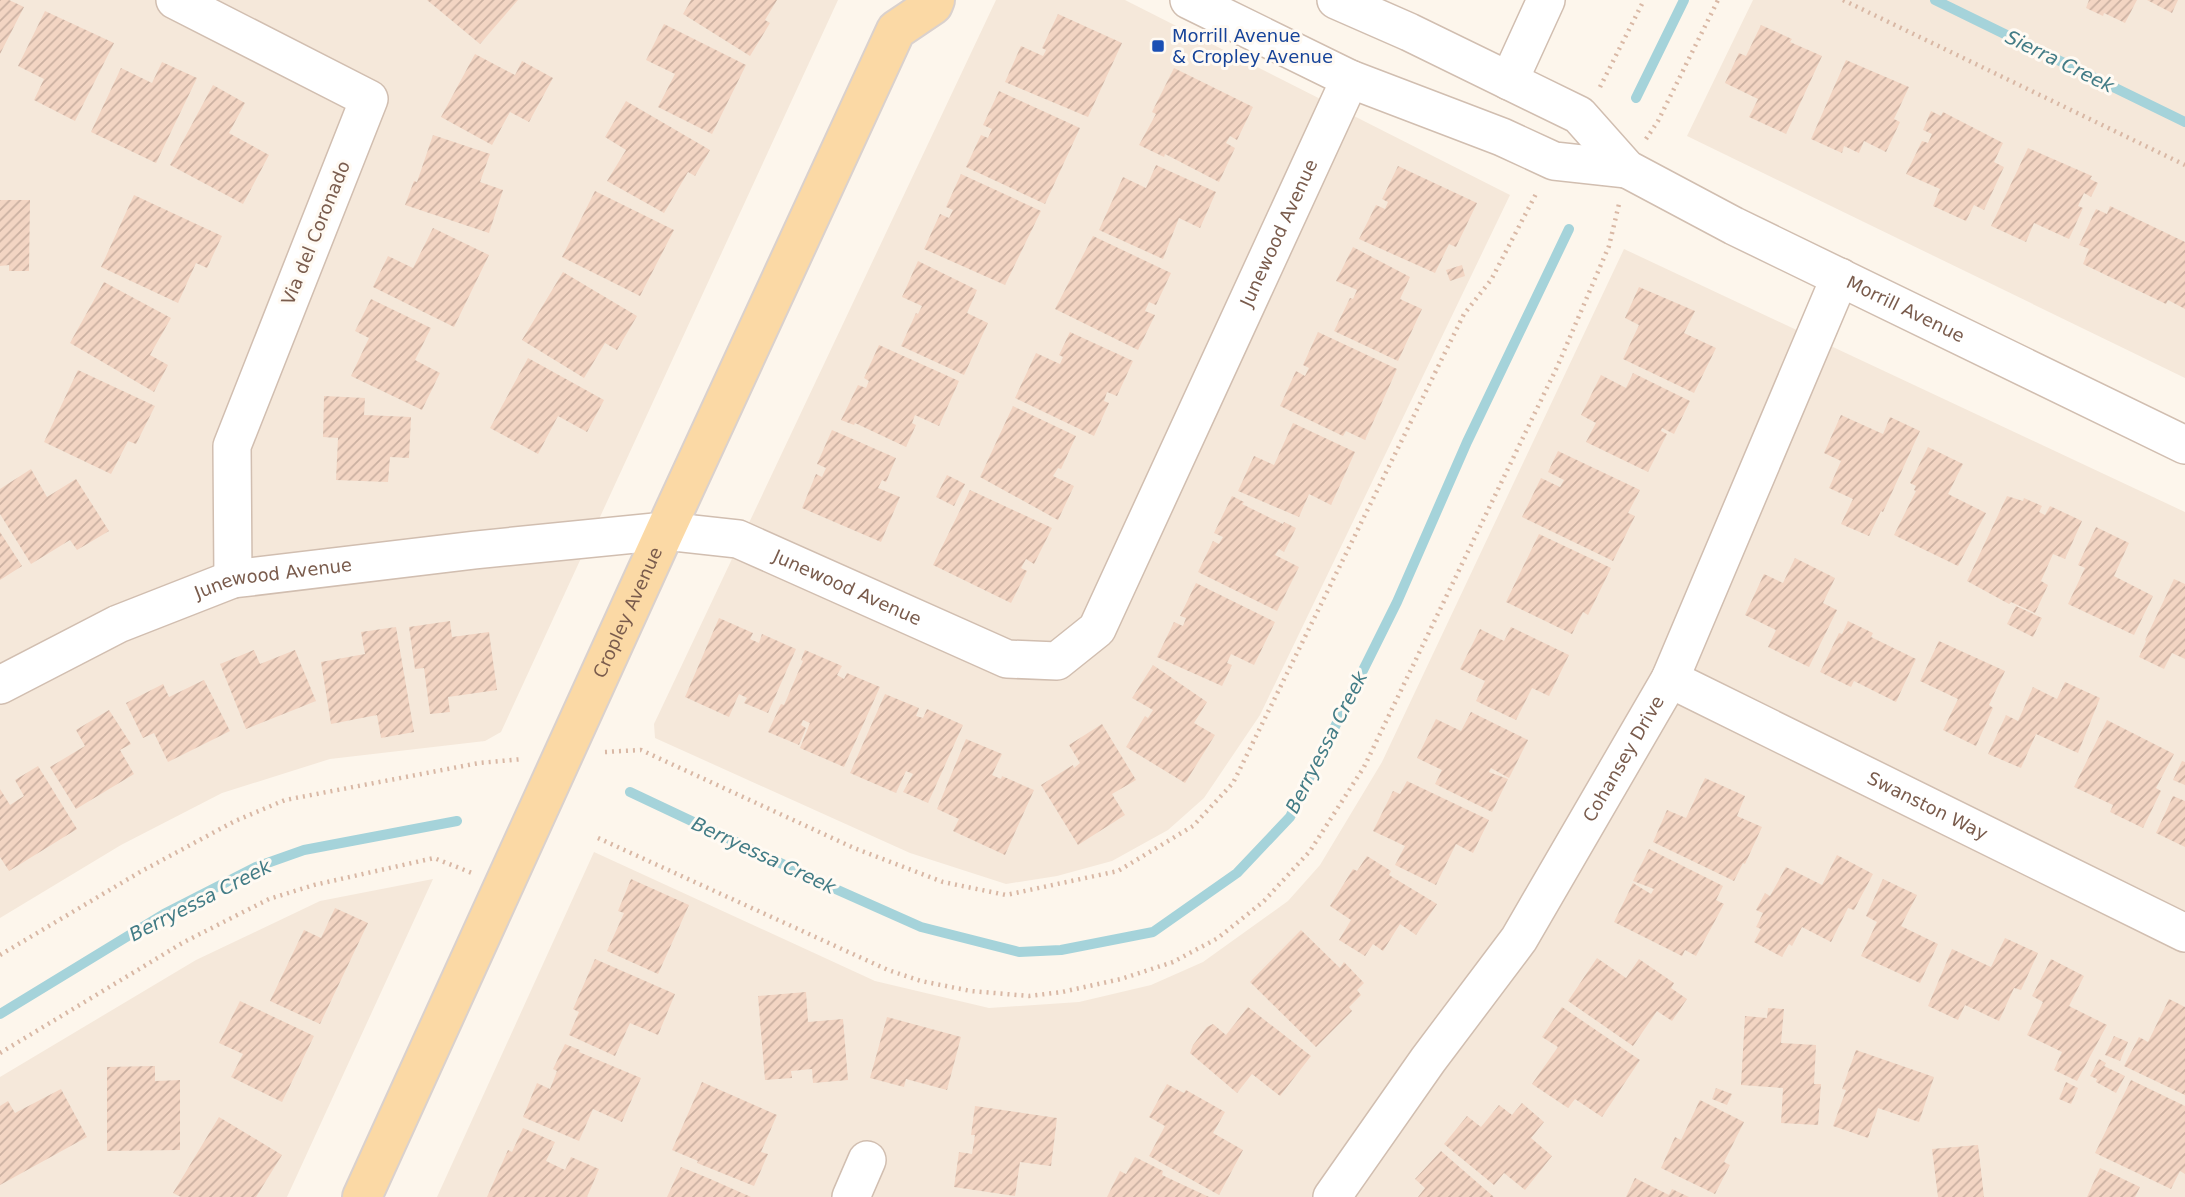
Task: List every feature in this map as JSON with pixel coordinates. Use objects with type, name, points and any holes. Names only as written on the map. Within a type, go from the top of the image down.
[{"type":"main road","name":"Cropley Avenue","points":[[362,1197],[505,887],[894,15],[937,2]]},
{"type":"street","name":"Via del Coronado","points":[[175,0],[369,99],[232,446],[233,579]]},
{"type":"street","name":"Morrill Avenue","points":[[1189,0],[1350,79],[1502,137],[1554,160],[1627,169],[1840,278],[2185,445]]},
{"type":"street","name":"Morrill Avenue","points":[[1336,0],[1409,32],[1579,115],[1627,169]]},
{"type":"street","points":[[1509,81],[1546,0]]},
{"type":"street","name":"Junewood Avenue","points":[[0,685],[118,624],[233,579],[665,531],[738,539],[1007,659],[1057,661],[1097,629],[1350,79]]},
{"type":"street","name":"Cohansey Drive","points":[[1332,1197],[1428,1060],[1519,939],[1670,679],[1840,278]]},
{"type":"street","name":"Swanston Way","points":[[1670,679],[2185,933]]},
{"type":"street","points":[[852,1197],[867,1160]]},
{"type":"path","points":[[1579,115],[1598,92],[1644,0]]},
{"type":"path","points":[[598,838],[888,970],[922,981],[971,991],[1029,996],[1121,979],[1173,962],[1218,938],[1264,901],[1310,851],[1364,767],[1558,365],[1612,240],[1627,169],[1658,121],[1718,0]]},
{"type":"path","points":[[1843,0],[2185,165]]},
{"type":"path","points":[[0,955],[139,872],[235,821],[285,800],[479,763],[564,755],[641,750],[854,848],[943,882],[1006,895],[1118,870],[1193,826],[1233,783],[1464,314],[1491,280],[1554,160]]},
{"type":"path","points":[[0,1053],[184,942],[269,899],[314,885],[434,858],[505,887]]},
{"type":"shaded area","points":[[0,0],[838,0],[501,732],[485,741],[330,759],[222,793],[121,845],[0,918]]},
{"type":"shaded area","points":[[996,0],[1125,0],[1510,195],[1260,715],[1204,798],[1168,830],[1112,861],[1057,876],[1006,884],[910,853],[655,738],[654,724]]},
{"type":"shaded area","points":[[1753,0],[2185,0],[2185,378],[1687,136]]},
{"type":"shaded area","points":[[1624,249],[2185,512],[2185,1197],[437,1197],[594,852],[875,981],[989,1008],[1079,1002],[1151,985],[1203,962],[1288,901],[1320,865],[1382,762]]},
{"type":"shaded area","points":[[433,879],[287,1197],[0,1197],[0,1077],[196,960],[320,901]]},
{"type":"building","points":[[0,0],[9,0],[24,7],[0,54]]},
{"type":"building","points":[[427,0],[518,0],[480,44]]},
{"type":"building","points":[[691,0],[777,0],[765,20],[770,23],[750,56],[683,14]]},
{"type":"building","points":[[2089,0],[2137,0],[2125,23],[2086,8]]},
{"type":"building","points":[[2147,0],[2178,0],[2172,13]]},
{"type":"building","points":[[45,11],[114,43],[75,121],[34,100],[44,79],[18,66]]},
{"type":"building","points":[[1058,14],[1122,43],[1088,117],[1005,82],[1021,46],[1043,56],[1046,50],[1042,48]]},
{"type":"building","points":[[664,24],[746,65],[712,134],[658,107],[675,74],[646,60]]},
{"type":"building","points":[[1761,25],[1822,56],[1786,134],[1749,117],[1758,99],[1725,83],[1739,53],[1746,56]]},
{"type":"building","points":[[475,54],[515,75],[522,61],[553,78],[529,122],[510,112],[492,145],[441,117]]},
{"type":"building","points":[[1846,60],[1909,87],[1894,119],[1900,122],[1886,152],[1864,141],[1859,153],[1844,146],[1842,153],[1811,139]]},
{"type":"building","points":[[162,62],[197,78],[156,163],[91,132],[121,68],[152,83]]},
{"type":"building","points":[[1174,68],[1253,107],[1237,140],[1230,136],[1226,143],[1235,148],[1219,182],[1165,154],[1164,157],[1139,145],[1156,114],[1152,112]]},
{"type":"building","points":[[213,85],[245,103],[229,133],[269,155],[243,204],[170,165]]},
{"type":"building","points":[[999,91],[1080,128],[1045,204],[966,167],[981,135],[988,138],[992,129],[983,125]]},
{"type":"building","points":[[626,101],[710,150],[695,176],[688,172],[664,213],[607,181],[626,150],[605,137]]},
{"type":"building","points":[[1931,111],[1941,116],[1943,112],[2003,143],[1994,162],[2004,167],[1984,210],[1974,205],[1966,221],[1933,206],[1940,189],[1906,174],[1922,141],[1928,143],[1932,134],[1923,130]]},
{"type":"building","points":[[433,135],[490,154],[480,182],[503,190],[489,233],[405,205],[414,181],[417,182]]},
{"type":"building","points":[[2028,148],[2092,176],[2090,179],[2098,183],[2091,197],[2084,193],[2078,206],[2083,208],[2069,239],[2034,223],[2026,242],[1991,226]]},
{"type":"building","points":[[1156,165],[1216,192],[1200,228],[1179,218],[1163,259],[1099,230],[1123,177],[1146,188]]},
{"type":"building","points":[[1398,166],[1477,203],[1456,247],[1449,244],[1435,273],[1359,239],[1376,205],[1385,209],[1388,202],[1382,199]]},
{"type":"building","points":[[961,174],[1041,211],[1005,285],[924,249],[940,214],[949,218],[953,210],[946,207]]},
{"type":"building","points":[[595,191],[674,230],[640,296],[562,257]]},
{"type":"building","points":[[134,195],[222,236],[207,268],[196,263],[178,303],[101,267]]},
{"type":"building","points":[[0,200],[30,200],[29,271],[9,271],[9,265],[0,266]]},
{"type":"building","points":[[2110,206],[2185,242],[2185,309],[2168,300],[2166,304],[2083,264],[2089,249],[2079,245],[2096,209],[2107,214]]},
{"type":"building","points":[[433,228],[489,255],[454,327],[373,287],[388,256],[413,268]]},
{"type":"building","points":[[1093,236],[1171,273],[1156,305],[1149,302],[1145,311],[1155,315],[1138,350],[1055,309]]},
{"type":"building","points":[[1353,247],[1410,277],[1400,299],[1422,309],[1398,361],[1334,331],[1350,298],[1353,299],[1357,290],[1336,281]]},
{"type":"building","points":[[918,261],[977,290],[967,313],[988,323],[964,375],[901,346],[922,306],[902,297]]},
{"type":"building","points":[[1462,265],[1465,276],[1450,281],[1446,270]]},
{"type":"building","points":[[563,272],[637,316],[617,350],[605,343],[584,378],[522,340]]},
{"type":"building","points":[[104,282],[171,318],[150,355],[168,365],[154,392],[70,343]]},
{"type":"building","points":[[1639,287],[1695,311],[1684,333],[1716,348],[1694,393],[1623,359],[1639,325],[1625,318]]},
{"type":"building","points":[[371,299],[431,328],[415,360],[440,373],[422,410],[351,376],[369,338],[355,331]]},
{"type":"building","points":[[1070,332],[1133,361],[1117,396],[1107,392],[1104,401],[1109,403],[1094,436],[1015,398],[1036,353],[1060,364],[1063,357],[1059,355]]},
{"type":"building","points":[[1318,332],[1397,369],[1365,440],[1346,431],[1343,436],[1280,406],[1296,371],[1305,376],[1309,368],[1303,365]]},
{"type":"building","points":[[879,345],[959,381],[939,426],[915,415],[912,423],[916,425],[906,447],[855,423],[854,425],[841,420],[858,385],[866,388],[869,381],[864,378]]},
{"type":"building","points":[[528,358],[604,400],[587,432],[558,416],[538,454],[490,428]]},
{"type":"building","points":[[78,370],[155,406],[136,444],[128,441],[111,474],[44,442]]},
{"type":"building","points":[[1633,373],[1690,401],[1674,434],[1662,428],[1661,431],[1667,434],[1648,472],[1586,442],[1596,423],[1581,415],[1601,375],[1626,388]]},
{"type":"building","points":[[324,396],[365,398],[364,415],[411,417],[409,458],[390,457],[388,482],[336,480],[338,438],[323,437]]},
{"type":"building","points":[[1013,406],[1076,436],[1061,469],[1058,468],[1053,476],[1074,486],[1058,520],[980,477]]},
{"type":"building","points":[[1841,415],[1883,434],[1890,417],[1920,431],[1883,512],[1881,511],[1869,536],[1841,524],[1853,499],[1829,488],[1841,461],[1824,453]]},
{"type":"building","points":[[1293,423],[1355,452],[1331,505],[1309,494],[1299,517],[1238,491],[1254,456],[1274,465]]},
{"type":"building","points":[[832,430],[896,458],[886,482],[882,480],[878,488],[900,497],[881,542],[802,508],[816,474],[822,477],[826,468],[817,464]]},
{"type":"building","points":[[1928,447],[1963,464],[1948,494],[1986,513],[1958,566],[1894,535],[1916,491],[1916,486],[1910,483]]},
{"type":"building","points":[[1558,451],[1640,490],[1628,513],[1635,516],[1613,561],[1522,517],[1541,478],[1560,487],[1564,480],[1548,472]]},
{"type":"building","points":[[31,469],[47,497],[76,479],[109,531],[77,550],[70,540],[31,564],[0,514],[0,489]]},
{"type":"building","points":[[947,475],[965,484],[954,506],[936,497]]},
{"type":"building","points":[[970,490],[1052,528],[1034,564],[1026,559],[1021,568],[1027,571],[1011,603],[933,565]]},
{"type":"building","points":[[1232,496],[1244,502],[1242,504],[1296,528],[1284,552],[1279,549],[1275,555],[1299,567],[1277,611],[1198,572],[1213,541],[1219,544],[1223,537],[1214,533]]},
{"type":"building","points":[[2007,496],[2023,501],[2024,498],[2042,506],[2039,512],[2045,515],[2050,506],[2082,521],[2065,559],[2053,554],[2041,581],[2048,585],[2035,613],[2011,602],[2009,604],[1967,581]]},
{"type":"building","points":[[2096,527],[2129,543],[2114,576],[2153,596],[2134,635],[2068,604],[2085,568],[2078,565]]},
{"type":"building","points":[[0,532],[22,566],[0,580]]},
{"type":"building","points":[[1539,534],[1611,568],[1588,615],[1583,612],[1572,634],[1506,602]]},
{"type":"building","points":[[1795,558],[1835,578],[1823,603],[1837,610],[1809,667],[1768,647],[1776,630],[1745,615],[1764,574],[1783,583]]},
{"type":"building","points":[[2174,579],[2185,584],[2185,659],[2172,653],[2164,669],[2139,657]]},
{"type":"building","points":[[1196,583],[1275,622],[1254,665],[1231,654],[1227,663],[1232,665],[1222,686],[1157,657],[1174,622],[1183,626],[1186,618],[1180,616]]},
{"type":"building","points":[[2016,606],[2042,618],[2033,637],[2007,624]]},
{"type":"building","points":[[719,618],[753,633],[750,639],[759,643],[762,634],[796,649],[768,713],[744,703],[747,698],[739,694],[729,717],[685,697]]},
{"type":"building","points":[[450,621],[452,637],[489,632],[497,690],[448,697],[450,712],[430,714],[424,668],[415,669],[409,627]]},
{"type":"building","points":[[1848,621],[1873,633],[1871,637],[1916,659],[1896,702],[1854,681],[1851,687],[1820,672],[1839,633],[1842,634]]},
{"type":"building","points":[[396,627],[414,732],[381,738],[377,715],[331,724],[321,662],[365,654],[361,632]]},
{"type":"building","points":[[1511,627],[1569,655],[1549,696],[1532,688],[1516,720],[1476,701],[1485,681],[1460,669],[1480,629],[1504,641]]},
{"type":"building","points":[[1939,641],[2005,671],[1989,705],[1993,708],[1976,746],[1943,730],[1958,699],[1920,681]]},
{"type":"building","points":[[254,650],[260,664],[295,650],[316,701],[246,729],[220,664]]},
{"type":"building","points":[[805,650],[842,666],[837,675],[844,679],[847,673],[880,687],[844,767],[800,748],[810,723],[803,720],[801,725],[806,728],[799,745],[768,732],[781,704],[784,705]]},
{"type":"building","points":[[1153,665],[1207,702],[1194,723],[1215,735],[1185,783],[1126,747],[1145,716],[1148,718],[1153,710],[1132,698]]},
{"type":"building","points":[[204,680],[230,731],[168,762],[154,733],[143,738],[126,703],[163,684],[169,697]]},
{"type":"building","points":[[2065,682],[2100,698],[2078,753],[2036,734],[2021,768],[1988,754],[2006,715],[2018,721],[2033,687],[2057,699]]},
{"type":"building","points":[[885,694],[919,708],[916,716],[923,718],[927,709],[963,725],[928,803],[903,792],[913,774],[906,771],[896,793],[850,773]]},
{"type":"building","points":[[109,710],[131,744],[120,750],[134,774],[76,809],[50,767],[85,746],[76,730]]},
{"type":"building","points":[[1471,712],[1528,740],[1509,778],[1491,768],[1489,772],[1508,779],[1492,812],[1435,784],[1442,770],[1417,758],[1436,719],[1461,731]]},
{"type":"building","points":[[2107,720],[2174,754],[2156,788],[2161,791],[2143,828],[2110,812],[2113,805],[2074,787]]},
{"type":"building","points":[[1102,724],[1136,780],[1112,794],[1125,815],[1078,845],[1041,785],[1080,763],[1069,745]]},
{"type":"building","points":[[966,739],[1002,754],[992,775],[1001,779],[1002,776],[1034,790],[1005,855],[953,831],[959,819],[937,809]]},
{"type":"building","points":[[2182,761],[2185,762],[2185,785],[2173,780]]},
{"type":"building","points":[[38,766],[77,829],[9,871],[0,857],[0,789],[10,805],[24,796],[15,780]]},
{"type":"building","points":[[1705,778],[1745,796],[1737,816],[1762,827],[1734,881],[1653,842],[1667,810],[1686,818]]},
{"type":"building","points":[[1407,781],[1489,820],[1473,853],[1456,844],[1436,885],[1395,865],[1405,846],[1373,831],[1393,791],[1400,794]]},
{"type":"building","points":[[2173,796],[2185,801],[2185,847],[2156,833]]},
{"type":"building","points":[[1649,849],[1723,886],[1716,900],[1724,904],[1696,956],[1685,950],[1682,956],[1614,922],[1633,883],[1651,894],[1654,889],[1633,881]]},
{"type":"building","points":[[1837,855],[1873,874],[1854,910],[1848,908],[1831,942],[1802,927],[1792,946],[1789,944],[1782,957],[1754,942],[1761,929],[1756,927],[1763,913],[1756,910],[1765,893],[1770,896],[1786,867],[1822,885]]},
{"type":"building","points":[[1367,856],[1391,871],[1389,875],[1437,904],[1416,935],[1400,924],[1383,951],[1373,944],[1365,956],[1339,940],[1351,920],[1330,906],[1353,869],[1357,871]]},
{"type":"building","points":[[631,879],[689,905],[658,974],[607,951],[624,913],[618,911]]},
{"type":"building","points":[[1883,879],[1917,895],[1901,926],[1938,944],[1920,983],[1861,956],[1877,922],[1866,916]]},
{"type":"building","points":[[335,908],[368,923],[320,1024],[270,1001],[304,930],[321,938]]},
{"type":"building","points":[[1301,930],[1340,968],[1344,962],[1364,983],[1357,990],[1361,995],[1349,1007],[1352,1011],[1316,1047],[1250,982]]},
{"type":"building","points":[[2005,938],[2038,953],[2021,990],[2014,988],[1999,1021],[1965,1005],[1958,1020],[1928,1006],[1952,949],[1991,967]]},
{"type":"building","points":[[1597,958],[1626,978],[1639,959],[1674,983],[1671,988],[1687,999],[1672,1021],[1657,1011],[1633,1046],[1568,1001]]},
{"type":"building","points":[[595,959],[675,994],[658,1035],[630,1023],[615,1056],[569,1035],[579,1012],[573,1009]]},
{"type":"building","points":[[2051,959],[2084,976],[2069,1006],[2107,1025],[2077,1081],[2054,1070],[2062,1052],[2027,1035],[2043,1002],[2032,996]]},
{"type":"building","points":[[806,992],[808,1022],[843,1019],[848,1080],[813,1083],[812,1069],[791,1071],[792,1078],[765,1080],[758,996]]},
{"type":"building","points":[[2169,999],[2185,1007],[2185,1095],[2124,1066],[2139,1037],[2148,1042]]},
{"type":"building","points":[[240,1001],[314,1036],[282,1102],[231,1077],[243,1054],[219,1043]]},
{"type":"building","points":[[1248,1007],[1311,1056],[1280,1096],[1252,1074],[1237,1093],[1190,1053],[1207,1027],[1213,1024],[1226,1035]]},
{"type":"building","points":[[1562,1007],[1640,1060],[1602,1117],[1575,1099],[1568,1108],[1532,1084],[1558,1047],[1542,1037]]},
{"type":"building","points":[[1768,1008],[1784,1009],[1781,1043],[1816,1045],[1814,1084],[1821,1084],[1818,1125],[1781,1123],[1783,1088],[1741,1085],[1745,1016],[1767,1018]]},
{"type":"building","points":[[887,1017],[961,1037],[947,1090],[906,1079],[904,1087],[870,1078]]},
{"type":"building","points":[[2114,1036],[2128,1042],[2120,1061],[2105,1055]]},
{"type":"building","points":[[565,1044],[641,1078],[622,1122],[593,1109],[579,1141],[523,1117],[537,1083],[550,1089],[557,1071],[553,1069]]},
{"type":"building","points":[[1856,1050],[1934,1077],[1919,1122],[1878,1108],[1868,1138],[1833,1126],[1846,1090],[1842,1089]]},
{"type":"building","points":[[2099,1059],[2106,1063],[2104,1066],[2125,1076],[2116,1093],[2090,1076]]},
{"type":"building","points":[[155,1066],[155,1081],[180,1080],[180,1150],[107,1151],[107,1067]]},
{"type":"building","points":[[2131,1080],[2185,1106],[2185,1174],[2180,1171],[2171,1189],[2095,1153]]},
{"type":"building","points":[[702,1082],[777,1115],[761,1152],[768,1154],[754,1186],[672,1150]]},
{"type":"building","points":[[2066,1082],[2078,1088],[2071,1104],[2059,1099]]},
{"type":"building","points":[[1167,1084],[1184,1093],[1186,1090],[1225,1112],[1213,1133],[1243,1150],[1219,1195],[1149,1156],[1165,1126],[1149,1117]]},
{"type":"building","points":[[1716,1088],[1732,1094],[1727,1105],[1712,1099]]},
{"type":"building","points":[[61,1089],[87,1137],[0,1185],[0,1106],[8,1101],[15,1113]]},
{"type":"building","points":[[1700,1100],[1744,1122],[1724,1162],[1730,1165],[1715,1194],[1661,1168],[1675,1137],[1681,1140]]},
{"type":"building","points":[[1522,1103],[1544,1122],[1531,1138],[1552,1156],[1525,1190],[1504,1173],[1494,1185],[1444,1144],[1467,1116],[1481,1127],[1499,1105],[1512,1115]]},
{"type":"building","points":[[975,1106],[1057,1118],[1051,1166],[1020,1162],[1015,1196],[954,1187],[959,1152],[972,1154],[975,1135],[971,1135]]},
{"type":"building","points":[[219,1117],[282,1155],[256,1197],[181,1197],[173,1193]]},
{"type":"building","points":[[523,1128],[555,1142],[546,1161],[565,1170],[571,1157],[599,1169],[587,1197],[487,1197],[508,1150],[512,1152]]},
{"type":"building","points":[[1978,1145],[1984,1197],[1938,1197],[1932,1149]]},
{"type":"building","points":[[1441,1151],[1494,1197],[1418,1197],[1425,1188],[1415,1179]]},
{"type":"building","points":[[1135,1157],[1163,1171],[1162,1175],[1209,1197],[1107,1197],[1120,1171],[1126,1174]]},
{"type":"building","points":[[681,1167],[708,1178],[751,1197],[667,1197]]},
{"type":"building","points":[[2100,1168],[2140,1187],[2135,1197],[2087,1197]]},
{"type":"building","points":[[1635,1178],[1669,1195],[1672,1189],[1689,1197],[1626,1197]]},
{"type":"waterway","name":"Berryessa Creek","points":[[1636,98],[1684,0]]},
{"type":"waterway","name":"Sierra Creek","points":[[1935,0],[2185,122]]},
{"type":"waterway","name":"Berryessa Creek","points":[[630,792],[921,927],[1019,952],[1061,950],[1153,932],[1237,873],[1290,817],[1397,602],[1467,442],[1569,229]]},
{"type":"waterway","name":"Berryessa Creek","points":[[0,1014],[164,914],[256,867],[304,850],[457,821]]},
{"type":"place","name":"Morrill Avenue & Cropley Avenue","points":[[1158,46]]}]
